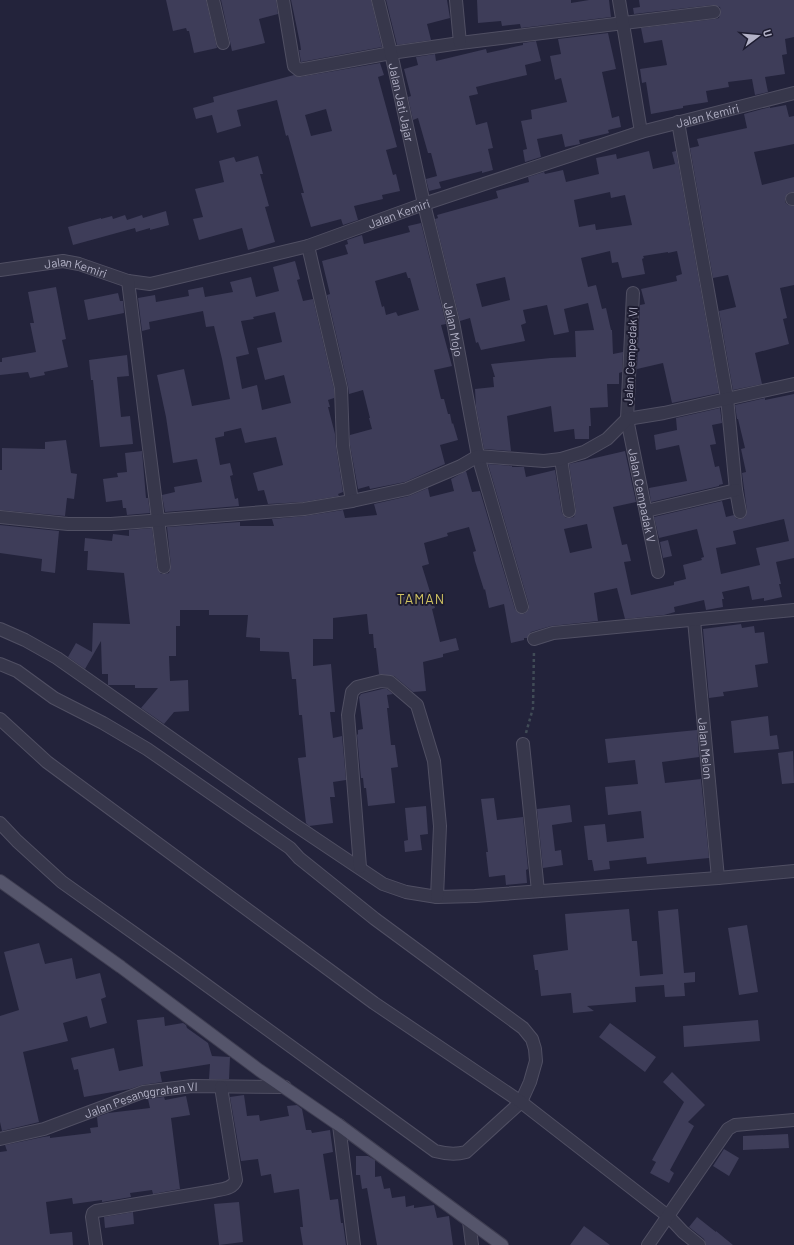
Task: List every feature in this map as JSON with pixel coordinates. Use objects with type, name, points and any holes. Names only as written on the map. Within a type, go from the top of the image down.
[{"type":"main road","points":[[0,881],[285,1088],[339,1125],[502,1245]]},
{"type":"street","points":[[213,0],[223,43]]},
{"type":"street","points":[[283,0],[294,66],[299,70],[391,53],[460,43],[714,12]]},
{"type":"street","name":"Jalan Jati Jajar","points":[[378,0],[424,204]]},
{"type":"street","points":[[456,0],[460,43]]},
{"type":"street","points":[[619,0],[641,132]]},
{"type":"street","name":"Jalan Kemiri","points":[[0,270],[63,261],[79,264],[128,281],[150,284],[308,246],[424,204],[641,132],[794,93]]},
{"type":"street","points":[[678,122],[727,398],[736,490],[740,512]]},
{"type":"street","name":"Jalan Mojo","points":[[424,204],[454,322],[478,456],[522,607]]},
{"type":"street","points":[[308,246],[341,388],[343,446],[352,501]]},
{"type":"street","points":[[128,281],[164,567]]},
{"type":"street","name":"Jalan Cempedak VI","points":[[627,419],[633,293]]},
{"type":"street","points":[[0,517],[68,524],[111,524],[304,509],[352,501],[407,489],[461,466],[478,456],[544,462],[561,459],[584,452],[607,439],[627,419],[664,413],[794,384]]},
{"type":"street","name":"Jalan Cempadak V","points":[[627,419],[658,572]]},
{"type":"street","points":[[561,459],[569,511]]},
{"type":"street","points":[[646,511],[736,490]]},
{"type":"street","points":[[534,639],[553,633],[794,610]]},
{"type":"street","name":"Jalan Melon","points":[[694,620],[718,878]]},
{"type":"street","points":[[0,629],[25,640],[57,658],[383,884],[406,892],[437,897],[718,878],[794,871]]},
{"type":"street","points":[[0,664],[16,671],[54,698],[103,723],[147,749],[290,848],[299,858],[375,920],[523,1028],[532,1039],[536,1061],[530,1082],[521,1102],[466,1152],[445,1154],[435,1151],[62,882],[17,841],[0,823]]},
{"type":"street","points":[[360,867],[348,715],[352,692],[357,687],[381,681],[390,682],[417,705],[434,761],[440,826],[437,897]]},
{"type":"street","points":[[0,719],[47,762],[368,998],[521,1102],[669,1217],[683,1232],[699,1245]]},
{"type":"street","points":[[523,744],[538,891]]},
{"type":"street","name":"Jalan Pesanggrahan VI","points":[[0,1139],[44,1130],[143,1092],[192,1086],[285,1088]]},
{"type":"street","points":[[96,1245],[92,1217],[93,1213],[96,1211],[214,1191],[232,1187],[236,1183],[221,1087]]},
{"type":"street","points":[[648,1245],[669,1217],[727,1131],[735,1125],[794,1120]]},
{"type":"street","points":[[339,1125],[354,1245]]},
{"type":"street","points":[[469,1221],[472,1245]]},
{"type":"path","points":[[523,744],[533,708],[534,639]]},
{"type":"building","points":[[166,0],[206,0],[217,48],[194,53],[189,31],[187,31],[186,28],[173,31]]},
{"type":"building","points":[[221,0],[276,0],[278,14],[259,19],[265,43],[232,51]]},
{"type":"building","points":[[291,0],[371,0],[382,47],[301,62],[299,50],[301,50],[300,43]]},
{"type":"building","points":[[386,0],[447,0],[450,18],[427,24],[431,40],[397,45]]},
{"type":"building","points":[[477,0],[571,0],[571,3],[589,0],[609,0],[611,17],[521,28],[520,24],[502,26],[501,21],[478,23]]},
{"type":"building","points":[[639,0],[794,0],[794,37],[785,39],[787,54],[782,55],[785,74],[765,77],[768,92],[755,95],[752,79],[728,82],[729,87],[706,91],[708,102],[683,106],[683,108],[651,114],[646,82],[642,83],[640,69],[667,65],[662,40],[644,43],[641,28],[715,19],[719,18],[721,11],[720,7],[713,5],[634,14],[633,8],[640,7]]},
{"type":"building","points":[[608,33],[616,69],[602,72],[612,118],[619,116],[621,127],[608,130],[609,133],[579,140],[580,144],[565,147],[562,134],[537,139],[541,157],[525,162],[523,150],[527,149],[521,121],[532,119],[531,110],[567,102],[561,78],[555,80],[550,56],[561,54],[558,39]]},
{"type":"building","points":[[536,41],[541,61],[525,65],[527,75],[476,87],[478,94],[469,96],[476,125],[487,122],[493,148],[488,149],[493,170],[482,173],[482,171],[439,182],[441,188],[429,191],[426,179],[437,176],[431,153],[428,153],[418,118],[413,120],[408,97],[411,96],[404,69],[418,65],[416,57],[435,54],[436,61],[486,49],[487,53]]},
{"type":"building","points":[[380,63],[384,75],[378,77],[397,147],[386,150],[393,175],[396,174],[400,191],[382,195],[383,199],[354,206],[358,220],[343,225],[341,219],[311,227],[301,193],[304,193],[288,135],[286,136],[277,100],[237,110],[241,126],[217,133],[212,115],[196,119],[193,108],[214,102],[213,97],[294,75],[300,77]],"holes":[[[326,109],[332,131],[311,136],[305,115]]]},
{"type":"building","points":[[786,105],[789,117],[794,116],[794,144],[754,152],[762,185],[794,177],[794,192],[788,193],[785,202],[788,205],[794,206],[794,285],[780,288],[787,318],[783,319],[789,344],[755,353],[762,384],[733,390],[719,311],[736,307],[728,275],[713,278],[690,148],[699,146],[697,139],[747,128],[744,114],[770,107]]},
{"type":"building","points":[[649,151],[653,169],[675,164],[672,152],[676,151],[719,393],[672,403],[663,363],[637,369],[640,305],[645,304],[641,289],[677,281],[676,276],[682,274],[677,251],[643,256],[644,258],[642,259],[645,274],[622,278],[618,262],[612,263],[610,251],[581,258],[588,287],[596,285],[602,309],[606,308],[612,330],[613,354],[623,352],[622,372],[619,373],[619,384],[607,384],[608,407],[590,408],[591,426],[589,426],[589,439],[575,439],[574,429],[554,432],[551,406],[507,416],[511,451],[484,449],[476,407],[475,389],[494,387],[493,377],[495,377],[491,364],[576,357],[575,331],[594,330],[588,303],[564,309],[569,332],[554,335],[547,305],[523,310],[526,323],[521,325],[525,341],[481,350],[478,342],[476,343],[470,318],[460,321],[435,219],[438,218],[437,215],[498,198],[496,191],[529,182],[528,177],[544,172],[545,174],[563,170],[566,182],[599,174],[596,158],[616,154],[617,159]],"holes":[[[610,192],[611,198],[625,195],[632,225],[596,230],[595,224],[579,227],[574,200]],[[505,277],[510,300],[482,307],[476,284]]]},
{"type":"building","points":[[258,156],[263,174],[260,174],[269,206],[265,207],[275,242],[248,250],[242,228],[199,240],[193,219],[203,217],[195,189],[224,182],[219,161],[234,157],[236,162]]},
{"type":"building","points":[[166,211],[169,225],[136,232],[135,228],[73,245],[68,227],[112,216],[113,219],[125,215],[127,220],[142,215],[143,218]]},
{"type":"building","points":[[421,223],[446,324],[441,325],[452,366],[434,370],[441,399],[444,399],[458,440],[440,445],[445,464],[405,482],[370,489],[369,486],[358,489],[350,445],[350,435],[372,429],[363,390],[349,394],[327,295],[330,294],[322,261],[348,254],[345,245],[348,244],[347,240],[362,235],[364,244],[410,232],[408,226]],"holes":[[[406,272],[408,278],[410,278],[419,310],[398,316],[396,312],[386,315],[384,306],[382,307],[375,281]]]},
{"type":"building","points":[[295,261],[300,279],[297,280],[303,301],[313,299],[334,389],[334,398],[328,400],[330,407],[328,407],[335,434],[343,492],[338,494],[339,496],[303,502],[268,504],[264,490],[258,491],[253,473],[283,465],[276,437],[245,443],[241,428],[224,432],[224,436],[215,438],[220,465],[230,463],[233,475],[230,476],[235,499],[238,498],[239,506],[165,512],[162,495],[175,492],[174,487],[202,482],[197,459],[173,463],[166,417],[157,375],[184,369],[192,406],[230,399],[214,326],[206,327],[203,311],[149,322],[150,329],[142,331],[138,298],[155,295],[156,302],[189,296],[188,290],[203,287],[205,297],[233,292],[230,282],[251,277],[256,297],[279,291],[273,267]],"holes":[[[275,312],[282,342],[257,348],[265,380],[284,375],[291,403],[262,410],[257,385],[242,389],[236,357],[249,354],[241,321],[254,319],[253,317]]]},
{"type":"building","points":[[56,287],[66,339],[62,340],[68,367],[44,372],[45,375],[30,378],[28,372],[0,375],[0,362],[2,362],[2,358],[36,352],[30,323],[34,323],[28,292]]},
{"type":"building","points":[[118,293],[120,301],[123,301],[124,313],[88,320],[84,300]]},
{"type":"building","points":[[127,355],[129,376],[117,377],[121,417],[130,416],[133,444],[100,447],[93,380],[91,380],[89,360]]},
{"type":"building","points":[[794,394],[794,558],[776,562],[781,584],[779,584],[782,597],[764,601],[764,598],[752,600],[749,586],[722,592],[724,599],[722,599],[723,607],[706,610],[704,600],[674,607],[675,612],[664,615],[625,619],[617,588],[594,593],[598,621],[551,626],[531,632],[527,638],[524,638],[524,640],[511,643],[504,604],[489,608],[485,589],[484,590],[475,561],[473,552],[476,551],[469,527],[447,533],[448,536],[424,543],[429,564],[422,566],[435,608],[432,609],[440,642],[456,638],[459,650],[443,654],[443,657],[423,662],[426,691],[413,692],[394,676],[379,674],[376,648],[374,648],[373,634],[369,634],[367,614],[333,618],[333,639],[313,639],[313,666],[331,664],[335,712],[330,712],[333,738],[342,736],[346,780],[333,782],[335,797],[330,797],[333,823],[309,826],[306,823],[298,758],[306,757],[302,715],[299,715],[296,679],[292,679],[289,652],[260,651],[260,638],[246,637],[248,615],[209,615],[209,610],[180,610],[180,626],[176,626],[176,656],[169,656],[170,681],[188,680],[189,711],[174,712],[164,724],[141,708],[158,688],[135,688],[135,685],[108,685],[108,674],[102,674],[101,641],[85,669],[68,657],[76,643],[92,652],[93,623],[130,624],[124,573],[87,570],[88,551],[84,551],[85,538],[112,541],[113,534],[129,536],[129,530],[152,528],[157,568],[161,574],[165,574],[169,573],[171,566],[167,527],[240,522],[240,526],[274,526],[272,519],[343,510],[345,518],[377,515],[374,504],[409,496],[428,488],[430,497],[454,491],[451,479],[466,471],[472,492],[480,491],[515,609],[520,614],[524,614],[529,609],[529,605],[488,464],[524,467],[526,477],[555,470],[562,513],[566,518],[570,518],[574,517],[576,510],[569,464],[625,451],[636,502],[613,507],[622,545],[627,544],[631,561],[624,562],[631,595],[674,585],[674,582],[686,579],[683,565],[702,560],[701,558],[704,557],[697,529],[659,538],[654,517],[722,501],[726,517],[734,515],[737,519],[741,519],[745,517],[747,511],[742,473],[746,472],[741,449],[745,448],[737,419],[735,405],[765,398],[765,400]],"holes":[[[784,519],[789,541],[756,548],[760,565],[721,574],[716,548],[736,544],[733,531]],[[587,524],[592,548],[570,553],[564,529]]]},
{"type":"building","points":[[720,408],[722,423],[712,425],[716,444],[710,445],[715,467],[719,466],[723,484],[651,502],[649,488],[687,481],[679,445],[656,450],[654,435],[677,430],[676,418]]},
{"type":"building","points":[[66,440],[71,473],[77,474],[74,499],[67,498],[65,516],[0,510],[0,470],[2,470],[2,448],[45,449],[45,442]]},
{"type":"building","points":[[142,451],[146,498],[148,498],[150,513],[127,515],[126,508],[123,508],[122,500],[106,502],[103,479],[118,477],[117,473],[127,472],[125,453]]},
{"type":"building","points":[[0,525],[59,531],[55,573],[41,571],[42,559],[0,553]]},
{"type":"building","points":[[668,540],[672,556],[663,558],[660,542]]},
{"type":"building","points":[[741,624],[742,628],[754,626],[755,633],[764,632],[768,663],[755,665],[758,687],[723,692],[724,696],[709,698],[703,629]]},
{"type":"building","points":[[387,689],[393,694],[387,695],[389,708],[387,708],[391,745],[395,745],[398,767],[391,768],[395,803],[368,806],[366,788],[364,788],[363,778],[361,778],[357,735],[358,730],[363,729],[359,697],[361,694]]},
{"type":"building","points":[[768,716],[770,736],[777,735],[779,749],[734,753],[731,721]]},
{"type":"building","points":[[697,730],[699,757],[662,762],[665,783],[701,779],[709,858],[647,864],[646,857],[609,861],[610,869],[594,871],[592,860],[588,860],[584,826],[605,824],[607,842],[644,838],[641,811],[608,815],[605,787],[638,784],[635,760],[608,763],[605,739]]},
{"type":"building","points":[[793,751],[794,783],[782,784],[778,753]]},
{"type":"building","points":[[494,798],[497,820],[523,817],[528,869],[526,870],[527,883],[506,885],[505,875],[489,877],[486,852],[488,852],[481,799]]},
{"type":"building","points":[[570,805],[572,822],[552,825],[555,851],[561,850],[563,865],[543,868],[537,809]]},
{"type":"building","points":[[426,806],[428,834],[420,835],[422,850],[405,852],[404,841],[408,840],[405,808]]},
{"type":"building","points":[[629,909],[632,941],[637,941],[640,976],[663,974],[658,911],[678,909],[684,973],[695,972],[695,982],[684,983],[685,996],[665,997],[664,985],[635,987],[636,1002],[587,1006],[594,1011],[573,1013],[571,993],[541,996],[538,970],[535,970],[533,955],[568,950],[565,914]]},
{"type":"building","points":[[747,925],[758,992],[739,995],[728,928]]},
{"type":"building","points":[[39,943],[45,964],[72,958],[76,979],[100,973],[106,997],[101,999],[107,1023],[90,1028],[87,1016],[63,1023],[68,1041],[23,1052],[39,1122],[2,1131],[0,1122],[0,1016],[19,1010],[4,952]]},
{"type":"building","points":[[164,1017],[165,1026],[183,1023],[186,1025],[187,1028],[208,1043],[212,1056],[230,1057],[229,1079],[209,1079],[210,1064],[160,1072],[162,1082],[84,1097],[78,1069],[74,1070],[71,1058],[114,1048],[119,1071],[143,1066],[137,1020]]},
{"type":"building","points":[[758,1020],[760,1041],[684,1047],[683,1026]]},
{"type":"building","points":[[610,1023],[656,1057],[645,1072],[599,1037]]},
{"type":"building","points":[[672,1072],[705,1105],[688,1122],[694,1126],[670,1170],[674,1173],[669,1183],[650,1173],[656,1162],[652,1160],[684,1102],[663,1082]]},
{"type":"building","points":[[244,1095],[247,1116],[259,1115],[260,1121],[289,1116],[287,1106],[297,1105],[302,1109],[306,1130],[311,1130],[312,1133],[330,1130],[333,1152],[323,1154],[330,1200],[338,1199],[346,1245],[303,1245],[300,1227],[303,1227],[299,1189],[274,1193],[271,1174],[261,1176],[258,1159],[241,1161],[230,1097]]},
{"type":"building","points":[[186,1096],[190,1115],[171,1118],[180,1189],[153,1194],[152,1190],[130,1193],[131,1197],[102,1202],[102,1200],[73,1204],[72,1198],[46,1202],[50,1234],[72,1232],[73,1245],[0,1245],[0,1152],[7,1151],[5,1145],[50,1136],[50,1138],[91,1133],[90,1128],[98,1127],[97,1117],[108,1113],[150,1108],[148,1099],[164,1097],[165,1100]]},
{"type":"building","points":[[788,1134],[789,1148],[743,1150],[743,1136]]},
{"type":"building","points":[[724,1149],[739,1158],[729,1176],[713,1166]]},
{"type":"building","points":[[356,1156],[368,1156],[375,1160],[375,1177],[381,1176],[384,1189],[390,1188],[392,1198],[405,1196],[406,1207],[414,1205],[414,1208],[434,1205],[437,1218],[449,1216],[453,1245],[377,1245],[367,1188],[362,1189],[360,1175],[356,1175]]},
{"type":"building","points":[[239,1202],[243,1242],[219,1245],[214,1204]]},
{"type":"building","points":[[133,1212],[134,1224],[105,1228],[104,1217]]},
{"type":"building","points":[[697,1217],[733,1245],[706,1245],[704,1239],[689,1227]]},
{"type":"building","points":[[584,1226],[610,1245],[570,1245]]},
{"type":"district","name":"TAMAN","points":[[421,598]]}]
